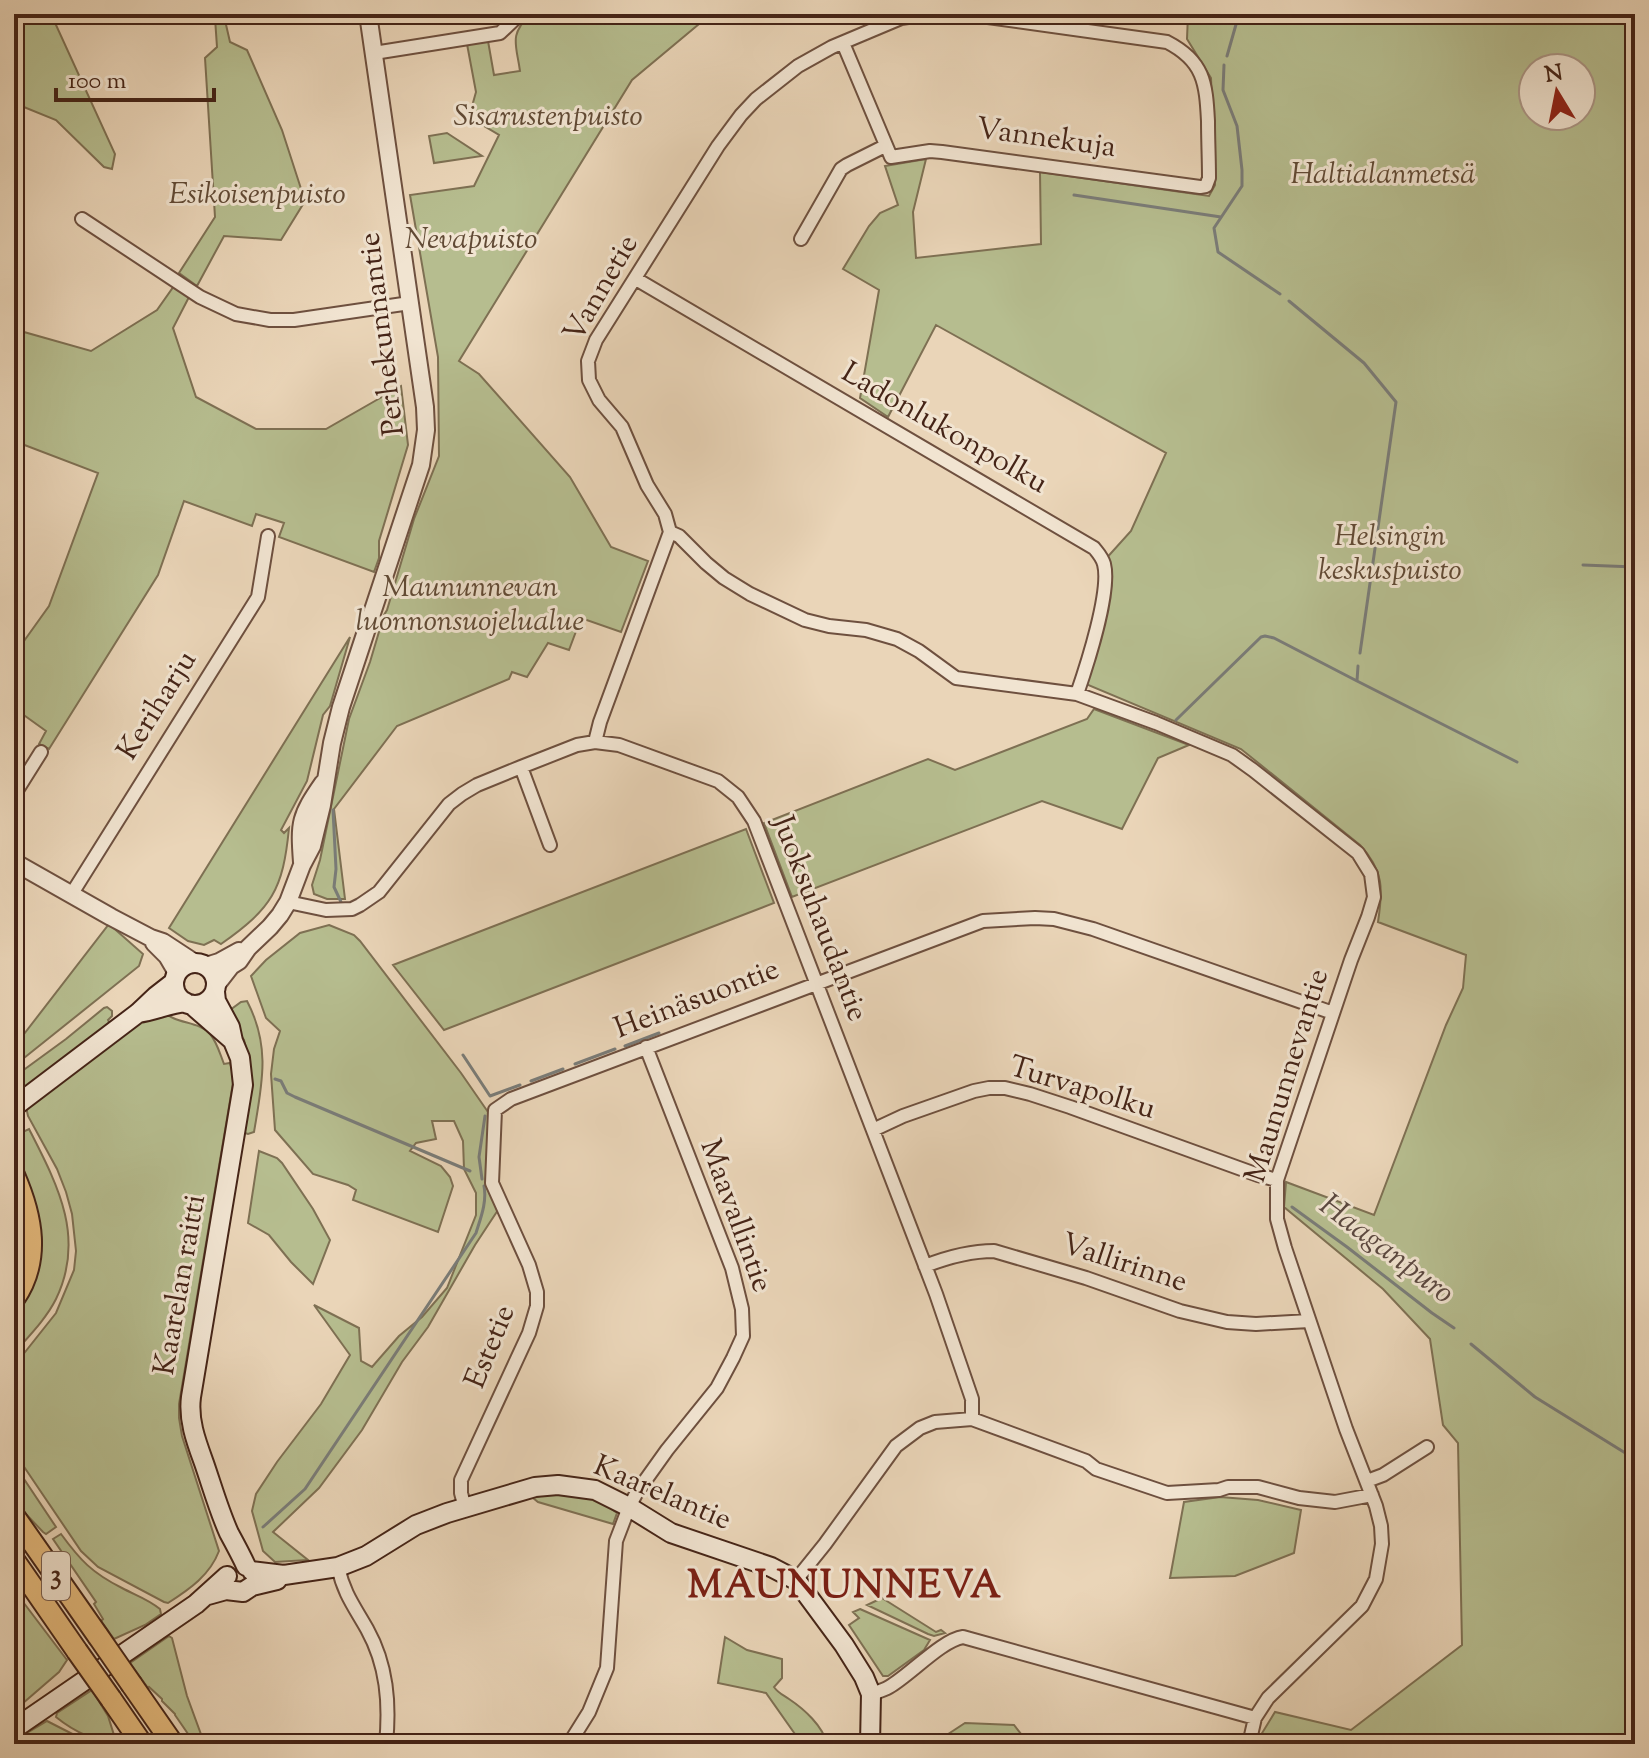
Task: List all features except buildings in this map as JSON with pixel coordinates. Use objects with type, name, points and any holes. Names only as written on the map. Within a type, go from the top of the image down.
[{"type":"highway","points":[[14,1175],[27,1209],[32,1248],[27,1272],[14,1299]]},
{"type":"highway","name":"3","points":[[14,1516],[173,1744]]},
{"type":"highway","name":"3","points":[[14,1560],[142,1744]]},
{"type":"main road","points":[[14,1107],[138,1013],[187,965],[201,964],[214,974],[216,988],[206,1002],[138,1013]]},
{"type":"main road","points":[[176,978],[178,996],[233,1041]]},
{"type":"main road","name":"Kaarelan raitti","points":[[216,988],[216,1001],[230,1027],[240,1058],[243,1085],[190,1406],[193,1430],[230,1534],[231,1563],[240,1577]]},
{"type":"main road","name":"Kaarelantie","points":[[14,1729],[208,1595],[240,1577],[284,1575],[338,1567],[361,1559],[416,1525],[535,1487],[558,1485],[595,1490],[671,1533],[771,1567],[796,1580],[864,1677],[871,1694],[870,1744]]},
{"type":"street","name":"Perhekunnantie","points":[[216,988],[231,966],[270,927],[288,902],[312,846],[341,707],[389,567],[423,453],[425,407],[368,14]]},
{"type":"street","points":[[374,53],[500,33],[520,14]]},
{"type":"street","name":"Vannetie","points":[[670,532],[665,514],[647,485],[622,427],[599,400],[589,380],[588,361],[596,340],[718,146],[756,99],[798,66],[843,43],[901,18],[929,14]]},
{"type":"street","name":"Vannekuja","points":[[885,146],[889,155],[896,158],[930,151],[942,152],[1206,186],[1209,178],[1206,86],[1197,66],[1180,49],[1167,42],[966,14]]},
{"type":"street","points":[[801,239],[841,169],[885,146],[843,43]]},
{"type":"street","points":[[82,219],[200,297],[236,314],[270,320],[294,320],[410,303]]},
{"type":"street","name":"Ladonlukonpolku","points":[[636,279],[1094,548],[1103,562],[1103,595],[1077,694]]},
{"type":"street","points":[[595,742],[604,709],[670,532]]},
{"type":"street","name":"Maununnevantie","points":[[670,532],[679,536],[724,578],[805,620],[866,630],[897,639],[956,678],[1077,694],[1232,755],[1358,853],[1371,874],[1374,897],[1368,917],[1277,1180],[1277,1219],[1346,1429],[1372,1495],[1381,1526],[1380,1564],[1362,1606],[1268,1698],[1255,1718]]},
{"type":"street","name":"Keriharju","points":[[71,895],[258,597],[268,536]]},
{"type":"street","name":"Juoksuhaudantie","points":[[288,902],[337,911],[352,909],[367,901],[379,892],[449,804],[477,785],[577,745],[595,742],[619,745],[718,781],[738,797],[754,821],[925,1266],[972,1399],[972,1419]]},
{"type":"street","points":[[14,795],[41,752]]},
{"type":"street","points":[[521,767],[550,845]]},
{"type":"street","points":[[14,862],[201,964]]},
{"type":"street","name":"Heinäsuontie","points":[[495,1110],[511,1099],[983,921],[1054,919],[1093,929],[1333,1013]]},
{"type":"street","points":[[151,938],[167,956],[176,978]]},
{"type":"street","name":"Perhekunnantie","points":[[201,964],[248,948]]},
{"type":"street","name":"Maavallintie","points":[[569,1744],[589,1712],[607,1668],[617,1537],[629,1507],[667,1450],[717,1388],[743,1336],[742,1309],[732,1268],[646,1047]]},
{"type":"street","name":"Turvapolku","points":[[873,1130],[974,1091],[1005,1088],[1070,1107],[1277,1180]]},
{"type":"street","name":"Estetie","points":[[465,1508],[461,1480],[529,1333],[537,1306],[537,1292],[529,1265],[492,1183],[495,1110]]},
{"type":"street","name":"Vallirinne","points":[[925,1266],[956,1256],[994,1251],[1086,1278],[1180,1311],[1227,1322],[1309,1321]]},
{"type":"street","points":[[796,1580],[896,1446],[920,1428],[935,1422],[972,1419],[1086,1461],[1096,1469],[1167,1493],[1258,1487],[1299,1498],[1335,1502],[1372,1495]]},
{"type":"street","points":[[1367,1481],[1383,1475],[1427,1447]]},
{"type":"street","points":[[338,1567],[345,1594],[373,1641],[385,1677],[388,1706],[386,1744]]},
{"type":"street","points":[[871,1694],[891,1686],[944,1646],[963,1637],[1255,1718],[1249,1744]]},
{"type":"green space","points":[[14,14],[51,14],[115,154],[112,169],[104,167],[56,120],[14,103]]},
{"type":"green space","points":[[530,14],[711,14],[632,80],[459,361],[479,374],[570,477],[611,547],[648,561],[621,632],[581,618],[569,650],[548,643],[527,677],[512,672],[509,679],[397,726],[334,809],[345,899],[327,899],[314,894],[312,885],[349,719],[387,610],[414,519],[439,456],[438,357],[410,195],[474,186],[499,135],[469,117],[476,92],[467,44],[488,41],[494,75],[520,71],[517,34]]},
{"type":"green space","name":"Helsingin keskuspuisto","points":[[1188,14],[1635,14],[1635,1744],[1282,1744],[1259,1738],[1275,1712],[1351,1730],[1462,1645],[1458,1443],[1443,1425],[1430,1339],[1383,1289],[1284,1207],[1286,1182],[1374,1215],[1463,988],[1466,955],[1378,922],[1380,881],[1368,854],[1241,749],[1081,682],[1092,645],[1103,562],[1131,531],[1166,453],[936,325],[888,417],[860,398],[879,290],[843,269],[880,213],[898,205],[885,166],[926,159],[913,212],[916,258],[1041,244],[1040,172],[1209,196],[1215,185],[1211,78],[1187,39]]},
{"type":"green space","name":"Esikoisenpuisto","points":[[224,16],[230,42],[247,50],[282,130],[305,201],[281,240],[224,236],[197,286],[179,273],[215,217],[205,58],[217,47],[215,18]]},
{"type":"green space","points":[[447,133],[482,156],[434,163],[429,136]]},
{"type":"green space","points":[[174,286],[189,297],[173,328],[196,397],[256,429],[326,429],[401,386],[408,445],[379,541],[379,558],[374,572],[279,537],[284,523],[256,514],[252,526],[184,501],[158,575],[49,749],[39,744],[46,731],[14,708],[14,655],[49,606],[98,473],[14,441],[14,327],[91,351],[157,310]]},
{"type":"green space","points":[[350,637],[330,706],[323,715],[307,781],[281,830],[284,833],[289,828],[283,867],[272,896],[252,919],[221,944],[214,940],[204,945],[188,941],[169,928]]},
{"type":"green space","points":[[1094,709],[1189,745],[1158,758],[1122,829],[1042,801],[792,897],[764,823],[928,759],[955,770],[1087,719]]},
{"type":"green space","points":[[746,829],[774,903],[444,1030],[393,965]]},
{"type":"green space","points":[[109,924],[143,954],[139,966],[14,1066],[14,1047]]},
{"type":"green space","points":[[329,925],[354,935],[360,941],[488,1112],[498,1210],[362,1430],[319,1488],[273,1532],[308,1560],[275,1562],[263,1551],[252,1511],[256,1494],[321,1404],[350,1355],[314,1305],[359,1328],[361,1361],[372,1367],[447,1288],[476,1215],[476,1193],[464,1169],[463,1141],[454,1121],[432,1121],[436,1139],[416,1143],[410,1151],[441,1166],[450,1177],[453,1186],[438,1232],[353,1200],[356,1190],[313,1174],[275,1130],[271,1074],[280,1031],[266,1018],[251,976],[300,933]]},
{"type":"green space","points":[[247,1001],[255,1018],[262,1050],[260,1098],[254,1132],[248,1134],[242,1132],[248,1058],[244,1040],[226,1013]]},
{"type":"green space","points":[[107,1007],[112,1011],[108,1020],[110,1024],[18,1095],[14,1089],[14,1077]]},
{"type":"green space","points":[[163,1010],[173,1018],[199,1026],[210,1034],[224,1064],[230,1063],[234,1077],[179,1404],[182,1436],[219,1551],[205,1574],[168,1603],[98,1567],[81,1551],[14,1452],[14,1366],[56,1313],[74,1270],[76,1251],[66,1192],[26,1107],[125,1029]]},
{"type":"green space","points":[[29,1129],[58,1191],[68,1232],[68,1254],[65,1276],[56,1299],[14,1353],[14,1312],[34,1283],[41,1253],[34,1205],[15,1157],[14,1136]]},
{"type":"green space","points":[[259,1151],[282,1163],[330,1240],[313,1284],[269,1235],[248,1223]]},
{"type":"green space","points":[[14,1464],[56,1527],[46,1534],[14,1497]]},
{"type":"green space","points":[[551,1493],[599,1500],[617,1513],[613,1524],[533,1498]]},
{"type":"green space","points":[[1220,1497],[1258,1500],[1301,1510],[1294,1553],[1235,1576],[1170,1578],[1184,1502]]},
{"type":"green space","points":[[61,1534],[95,1571],[151,1602],[160,1609],[161,1614],[114,1639],[101,1621],[103,1619],[94,1604],[96,1602],[53,1539]]},
{"type":"green space","points":[[14,1590],[67,1660],[59,1672],[22,1704],[14,1692]]},
{"type":"green space","points":[[882,1598],[936,1632],[941,1630],[945,1633],[928,1634],[867,1605]]},
{"type":"green space","points":[[860,1609],[930,1640],[924,1650],[888,1676],[883,1676],[849,1625],[859,1618],[853,1612]]},
{"type":"green space","points":[[169,1636],[187,1696],[206,1744],[195,1744],[175,1714],[148,1688],[130,1663]]},
{"type":"green space","points":[[725,1637],[747,1650],[782,1659],[782,1678],[774,1687],[812,1718],[827,1744],[802,1744],[766,1693],[718,1683]]},
{"type":"green space","points":[[92,1690],[121,1744],[87,1736],[56,1717],[57,1713]]},
{"type":"green space","points":[[47,1721],[92,1744],[31,1744],[22,1736]]},
{"type":"green space","points":[[965,1723],[1014,1725],[1029,1744],[933,1744]]},
{"type":"waterway","points":[[1227,56],[1239,14]]},
{"type":"waterway","points":[[1224,65],[1223,90],[1237,126],[1242,186],[1214,228],[1218,252],[1280,294]]},
{"type":"waterway","points":[[1074,195],[1221,217]]},
{"type":"waterway","points":[[1289,301],[1364,363],[1396,402],[1360,653]]},
{"type":"waterway","points":[[1583,565],[1635,567]]},
{"type":"waterway","points":[[1176,720],[1265,636],[1357,681]]},
{"type":"waterway","points":[[1358,666],[1357,681],[1517,762]]},
{"type":"waterway","points":[[333,810],[334,887],[341,902]]},
{"type":"waterway","points":[[625,1046],[659,1033]]},
{"type":"waterway","points":[[575,1064],[615,1049]]},
{"type":"waterway","points":[[463,1055],[490,1096],[520,1085]]},
{"type":"waterway","points":[[531,1081],[563,1069]]},
{"type":"waterway","points":[[275,1079],[281,1081],[287,1093],[295,1097],[470,1171]]},
{"type":"waterway","points":[[482,1179],[479,1157],[485,1116]]},
{"type":"waterway","points":[[263,1527],[305,1489],[476,1233],[484,1204],[484,1186]]},
{"type":"waterway","name":"Haaganpuro","points":[[1292,1207],[1454,1328]]},
{"type":"waterway","name":"Haaganpuro","points":[[1471,1344],[1535,1397],[1635,1459]]},
{"type":"district","name":"MAUNUNNEVA","points":[[845,1588]]},
{"type":"park label","name":"Sisarustenpuisto","points":[[548,117]]},
{"type":"park label","name":"Haltialanmetsä","points":[[1383,175]]},
{"type":"park label","name":"Nevapuisto","points":[[471,240]]},
{"type":"park label","name":"Maununnevan luonnonsuojelualue","points":[[470,605]]}]
